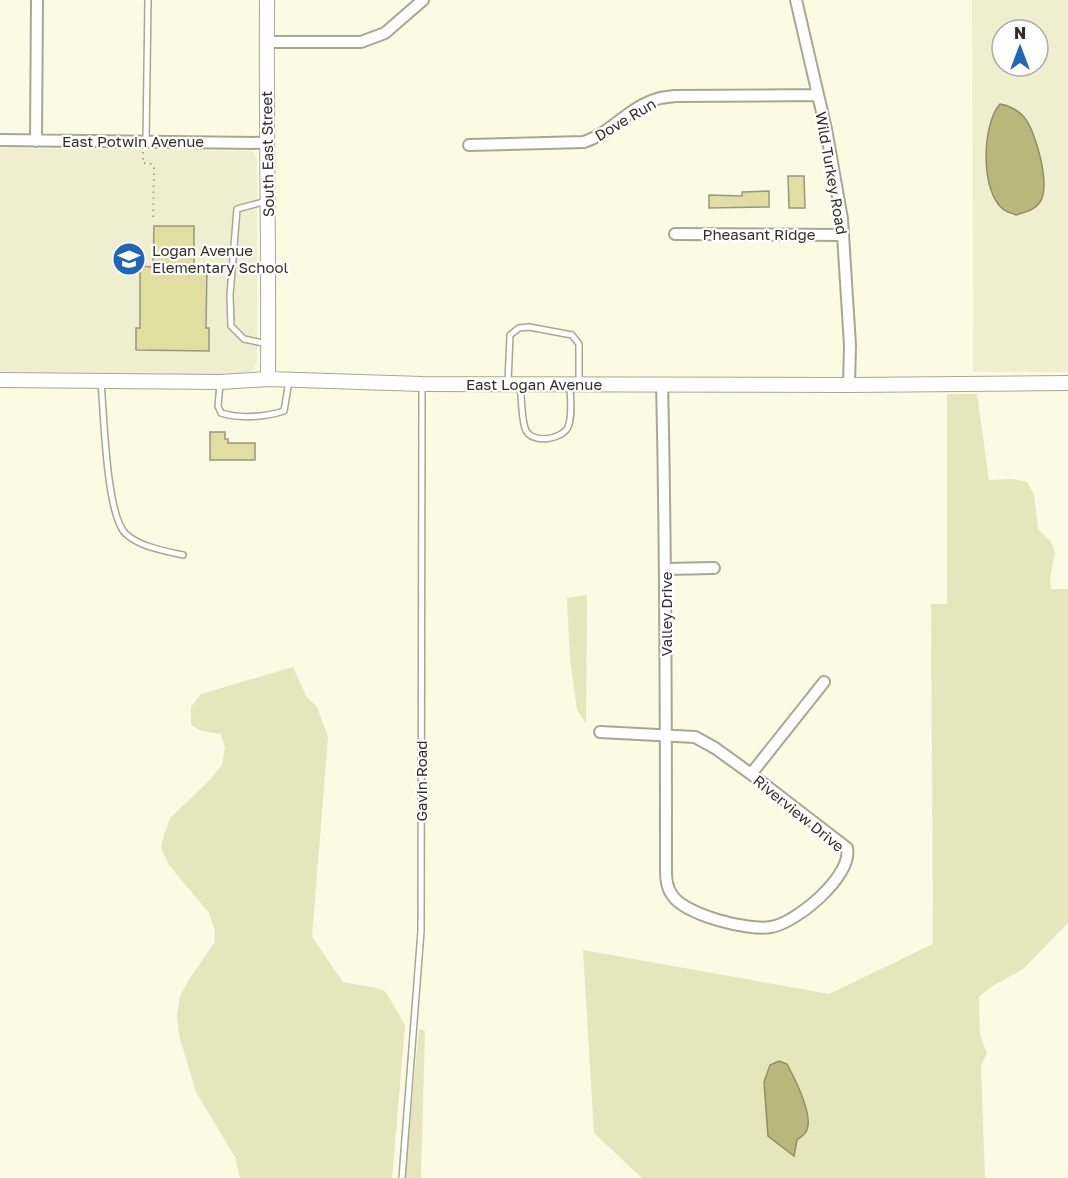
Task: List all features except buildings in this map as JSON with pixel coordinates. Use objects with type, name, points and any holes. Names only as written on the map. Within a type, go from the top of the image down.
[{"type":"street","points":[[36,141],[37,0]]},
{"type":"street","name":"South East Street","points":[[267,0],[268,379]]},
{"type":"street","points":[[266,42],[361,42],[385,33],[423,0]]},
{"type":"street","name":"Wild Turkey Road","points":[[796,0],[818,95],[840,208],[850,345],[849,385]]},
{"type":"street","name":"Dove Run","points":[[469,145],[584,142],[599,137],[626,116],[655,99],[675,96],[818,95]]},
{"type":"street","name":"East Potwin Avenue","points":[[0,140],[144,146],[266,142]]},
{"type":"street","name":"Pheasant Ridge","points":[[675,234],[843,235]]},
{"type":"street","name":"East Logan Avenue","points":[[0,380],[220,382],[268,379],[422,384],[1068,383]]},
{"type":"street","name":"Valley Drive","points":[[662,384],[666,569],[666,845]]},
{"type":"street","points":[[666,569],[714,568]]},
{"type":"street","points":[[751,774],[824,682]]},
{"type":"street","name":"Riverview Drive","points":[[600,732],[695,737],[715,748],[751,774],[847,848],[848,861],[831,887],[794,918],[773,927],[752,928],[694,910],[672,895],[667,882],[666,845]]},
{"type":"lane","points":[[144,146],[148,0]]},
{"type":"lane","points":[[268,344],[244,339],[231,326],[230,295],[237,209],[269,200]]},
{"type":"lane","points":[[529,327],[572,335],[579,344],[568,427],[563,434],[541,439],[532,436],[525,428],[514,384],[510,335],[519,328],[529,327]]},
{"type":"lane","points":[[101,381],[111,490],[119,526],[127,535],[157,549],[183,555]]},
{"type":"lane","points":[[220,382],[218,406],[221,413],[240,417],[284,411],[289,381]]},
{"type":"lane","name":"Gavin Road","points":[[402,1178],[421,931],[422,384]]},
{"type":"path","points":[[144,146],[143,163],[152,164],[154,168],[153,220]]},
{"type":"shaded area","points":[[972,0],[1068,0],[1068,372],[973,372]]},
{"type":"shaded area","points":[[1000,104],[1016,110],[1029,124],[1043,172],[1043,194],[1040,202],[1032,209],[1016,215],[1004,210],[996,200],[990,188],[987,173],[987,141],[994,114]]},
{"type":"shaded area","name":"Logan Avenue Elementary School","points":[[0,148],[252,151],[257,159],[257,360],[254,369],[248,374],[240,375],[0,374]]},
{"type":"shaded area","points":[[947,394],[977,394],[989,480],[1012,479],[1027,482],[1034,495],[1038,529],[1051,542],[1055,553],[1050,577],[1051,589],[1068,589],[1068,923],[1023,969],[991,987],[979,997],[980,1035],[987,1053],[981,1066],[985,1178],[642,1178],[594,1133],[583,950],[829,994],[933,944],[931,604],[947,604]],"holes":[[[779,1061],[787,1064],[804,1106],[805,1134],[797,1140],[768,1136],[764,1082],[770,1065]]]},
{"type":"shaded area","points":[[587,595],[586,723],[577,710],[570,659],[567,598]]},
{"type":"shaded area","points":[[293,667],[306,696],[317,707],[328,737],[312,937],[343,982],[386,992],[405,1025],[392,1178],[240,1178],[235,1157],[196,1092],[179,1035],[177,1015],[180,996],[214,943],[215,931],[209,913],[169,865],[161,848],[171,817],[210,780],[222,765],[225,748],[221,734],[202,731],[191,725],[191,707],[201,694]]},
{"type":"shaded area","points":[[419,1029],[425,1031],[421,1178],[405,1178]]},
{"type":"shaded area","points":[[779,1061],[787,1064],[807,1110],[807,1130],[797,1140],[794,1156],[768,1136],[764,1082],[770,1065]]},
{"type":"place","name":"Logan Avenue Elementary School","points":[[129,259]]}]
